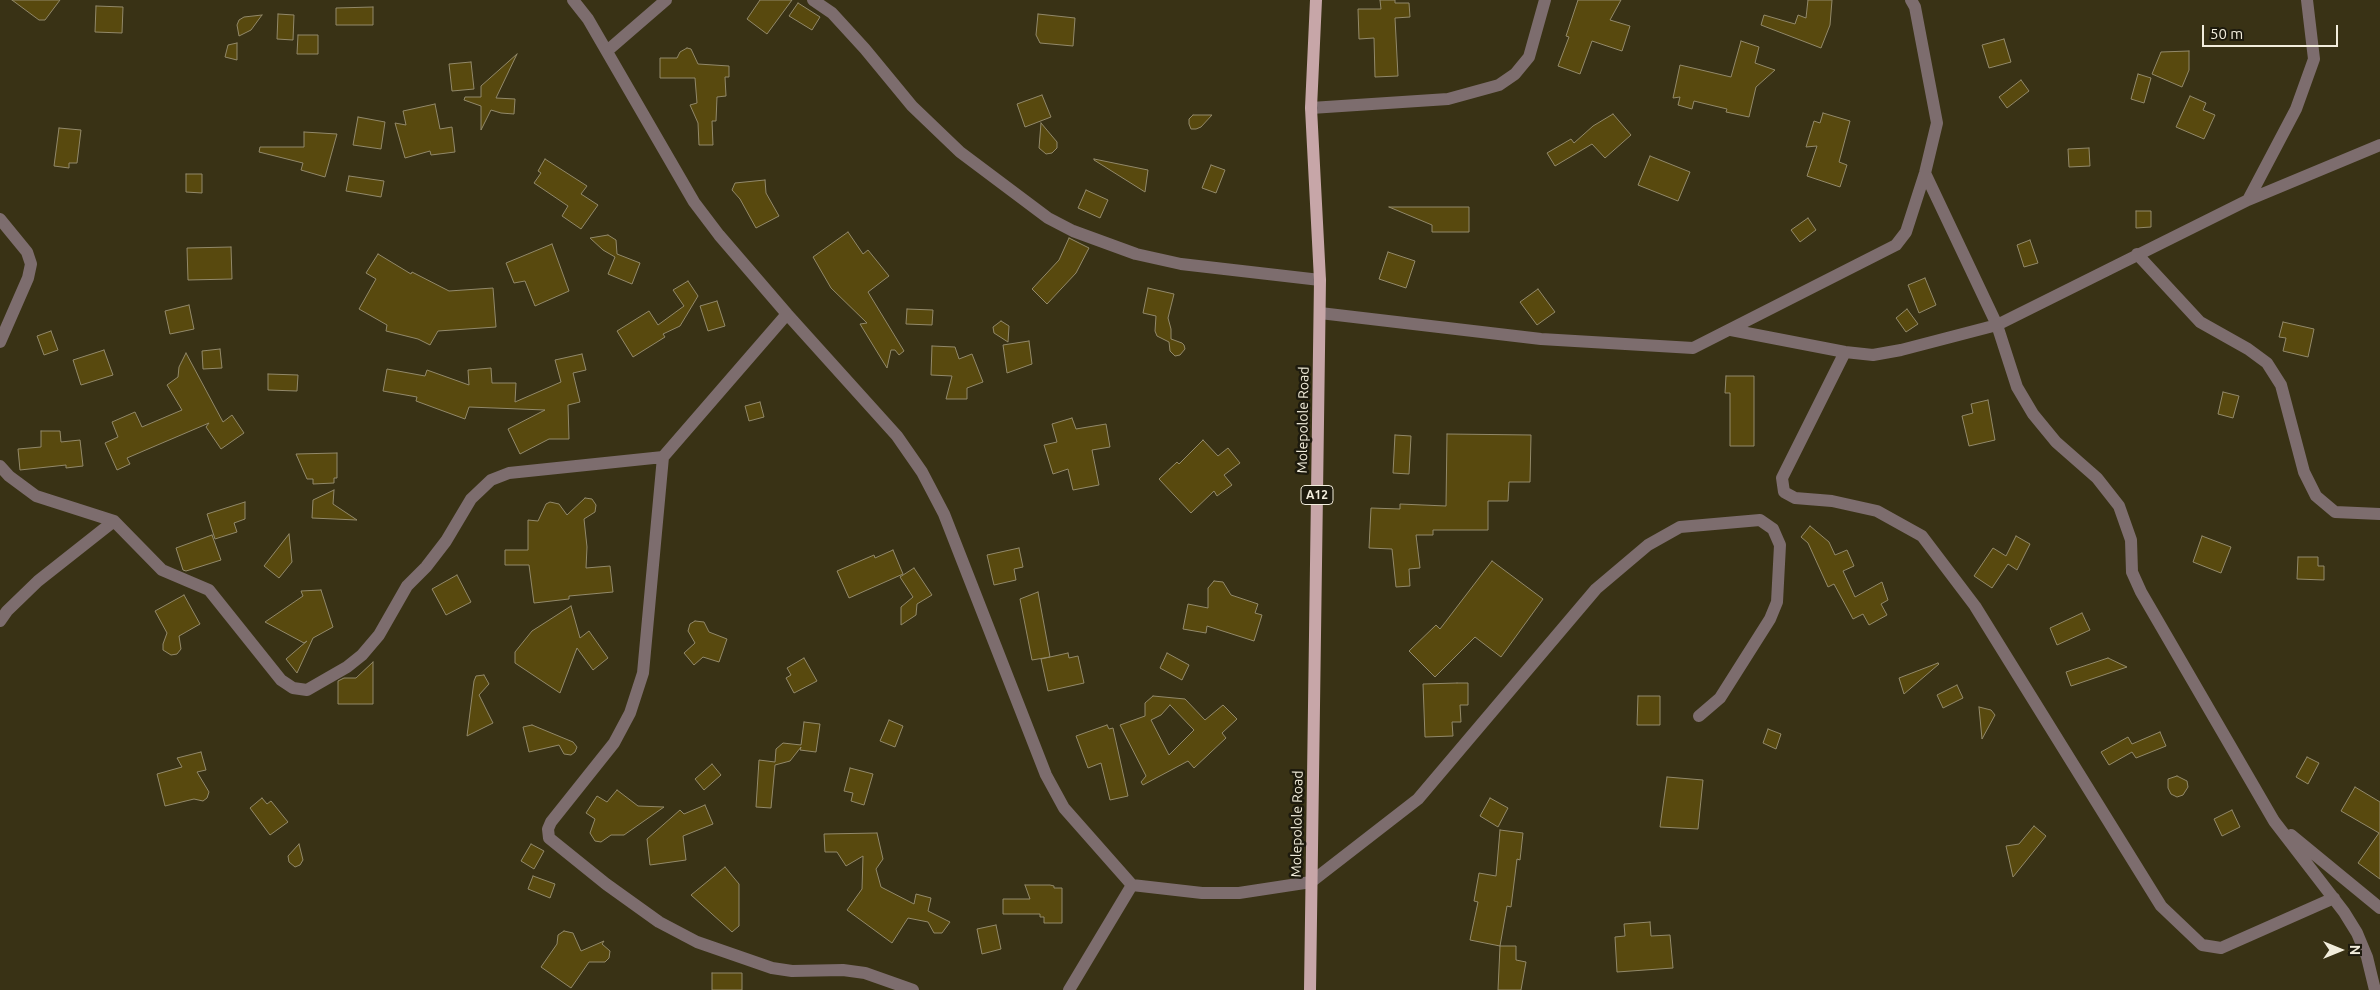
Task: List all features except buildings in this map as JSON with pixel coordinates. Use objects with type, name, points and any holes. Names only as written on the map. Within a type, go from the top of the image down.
[{"type":"main road","name":"Molepolole Road","points":[[1310,990],[1310,882],[1320,313],[1311,108],[1316,0]]},
{"type":"street","points":[[573,0],[588,19],[694,202],[719,235],[787,314],[897,436],[922,472],[944,514],[1046,775],[1064,808],[1132,885],[1202,893],[1239,893],[1310,882],[1418,799],[1596,589],[1648,545],[1680,527],[1760,520],[1773,529],[1780,545],[1777,602],[1770,619],[1720,698],[1699,716]]},
{"type":"street","points":[[607,51],[666,0]]},
{"type":"street","points":[[813,0],[832,13],[865,49],[912,106],[960,152],[1048,218],[1073,231],[1136,254],[1181,264],[1320,280]]},
{"type":"street","points":[[1311,108],[1448,99],[1499,85],[1515,74],[1529,57],[1545,0]]},
{"type":"street","points":[[1320,313],[1541,339],[1693,348],[1896,246],[1906,232],[1925,173],[1937,123],[1915,7],[1911,0]]},
{"type":"street","points":[[2248,200],[2296,109],[2314,59],[2307,0]]},
{"type":"street","points":[[1731,330],[1845,352],[1873,355],[1901,350],[1997,325],[2248,200],[2380,145]]},
{"type":"street","points":[[1925,173],[1997,325],[2018,387],[2033,414],[2056,442],[2097,478],[2119,506],[2131,540],[2132,572],[2141,592],[2274,821],[2334,898],[2357,933],[2375,990]]},
{"type":"street","points":[[0,220],[27,252],[31,264],[28,278],[0,342]]},
{"type":"street","points":[[2137,254],[2200,322],[2248,348],[2267,363],[2281,385],[2304,472],[2316,496],[2335,512],[2380,514]]},
{"type":"street","points":[[787,314],[663,456],[644,674],[630,712],[614,743],[551,822],[548,829],[548,838],[606,884],[659,922],[697,942],[772,968],[792,971],[843,970],[865,973],[914,990]]},
{"type":"street","points":[[1845,352],[1782,478],[1784,492],[1795,498],[1832,501],[1877,511],[1922,536],[1975,606],[2161,906],[2202,946],[2221,948],[2334,898]]},
{"type":"street","points":[[0,466],[9,476],[36,496],[114,521],[162,570],[209,590],[281,680],[293,688],[307,690],[362,655],[379,635],[407,586],[426,567],[446,541],[471,499],[491,480],[509,473],[663,456]]},
{"type":"street","points":[[0,622],[7,611],[38,581],[114,521]]},
{"type":"street","points":[[2274,821],[2380,908]]},
{"type":"street","points":[[1069,990],[1132,885]]}]
